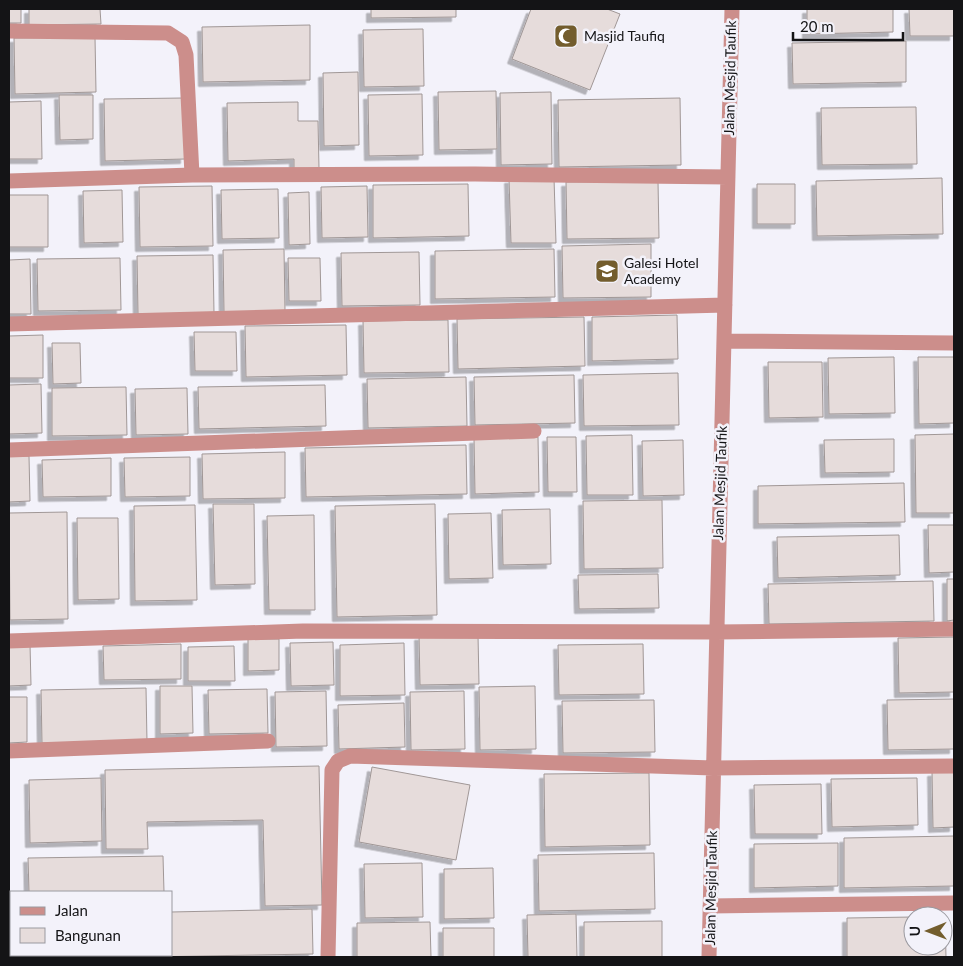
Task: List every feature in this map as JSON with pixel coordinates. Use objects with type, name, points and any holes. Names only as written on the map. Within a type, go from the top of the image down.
[{"type":"street","name":"Jalan Mesjid Taufik","points":[[709,957],[732,9]]},
{"type":"street","points":[[9,31],[168,34],[182,42],[186,55],[192,175]]},
{"type":"street","points":[[9,181],[192,175],[475,174],[728,177]]},
{"type":"street","points":[[9,324],[725,304]]},
{"type":"street","points":[[724,341],[954,343]]},
{"type":"street","points":[[9,450],[534,431]]},
{"type":"street","points":[[9,641],[303,631],[716,632],[954,629]]},
{"type":"street","points":[[9,751],[268,741]]},
{"type":"street","points":[[328,957],[332,770],[338,761],[350,756],[713,768],[954,766]]},
{"type":"street","points":[[710,906],[954,903]]},
{"type":"building","points":[[9,9],[21,9],[21,23],[9,23]]},
{"type":"building","points":[[29,9],[100,9],[101,24],[29,25]]},
{"type":"building","points":[[371,9],[456,9],[456,17],[371,18]]},
{"type":"building","name":"Masjid Taufiq","points":[[531,9],[607,9],[620,14],[590,90],[512,59]]},
{"type":"building","points":[[807,9],[893,9],[893,32],[807,34]]},
{"type":"building","points":[[909,9],[954,9],[954,36],[910,36]]},
{"type":"building","points":[[310,25],[310,80],[203,82],[202,27]]},
{"type":"building","points":[[423,29],[424,86],[364,87],[363,30]]},
{"type":"building","points":[[95,37],[96,92],[15,94],[14,38]]},
{"type":"building","points":[[906,41],[906,82],[793,84],[792,43]]},
{"type":"building","points":[[358,72],[359,145],[324,146],[323,73]]},
{"type":"building","points":[[496,91],[497,149],[439,150],[438,92]]},
{"type":"building","points":[[551,92],[552,164],[501,165],[500,93]]},
{"type":"building","points":[[422,94],[423,155],[369,156],[368,95]]},
{"type":"building","points":[[59,95],[93,95],[93,139],[60,140]]},
{"type":"building","points":[[184,98],[185,159],[105,161],[104,99]]},
{"type":"building","points":[[680,98],[681,165],[559,167],[558,100]]},
{"type":"building","points":[[41,101],[42,159],[9,159],[9,102]]},
{"type":"building","points":[[298,102],[298,121],[318,121],[319,168],[294,169],[294,159],[228,161],[227,103]]},
{"type":"building","points":[[916,107],[917,164],[822,165],[821,108]]},
{"type":"building","points":[[554,178],[556,243],[511,243],[509,179]]},
{"type":"building","points":[[942,178],[943,234],[817,236],[816,181]]},
{"type":"building","points":[[658,181],[659,238],[567,239],[566,182]]},
{"type":"building","points":[[468,184],[469,236],[373,238],[373,185]]},
{"type":"building","points":[[757,184],[795,184],[795,224],[757,224]]},
{"type":"building","points":[[212,186],[213,246],[140,247],[139,187]]},
{"type":"building","points":[[367,186],[368,237],[322,238],[321,187]]},
{"type":"building","points":[[278,189],[279,238],[222,239],[221,190]]},
{"type":"building","points":[[122,190],[123,242],[84,243],[83,191]]},
{"type":"building","points":[[309,192],[310,244],[289,245],[288,193]]},
{"type":"building","points":[[9,195],[48,195],[48,247],[9,247]]},
{"type":"building","name":"Galesi Hotel Academy","points":[[651,244],[651,297],[563,298],[562,246]]},
{"type":"building","points":[[284,249],[285,311],[224,312],[223,250]]},
{"type":"building","points":[[554,249],[555,297],[435,299],[435,251]]},
{"type":"building","points":[[419,252],[420,305],[342,306],[341,253]]},
{"type":"building","points":[[213,255],[214,313],[138,314],[137,256]]},
{"type":"building","points":[[120,258],[121,310],[38,311],[37,259]]},
{"type":"building","points":[[288,258],[320,258],[321,301],[289,301]]},
{"type":"building","points":[[30,259],[31,314],[9,314],[9,260]]},
{"type":"building","points":[[677,315],[678,359],[592,361],[592,317]]},
{"type":"building","points":[[584,317],[585,366],[458,369],[457,319]]},
{"type":"building","points":[[448,320],[449,372],[364,373],[363,321]]},
{"type":"building","points":[[346,325],[347,375],[246,377],[245,326]]},
{"type":"building","points":[[194,332],[236,332],[237,371],[195,371]]},
{"type":"building","points":[[43,335],[43,378],[9,378],[9,336]]},
{"type":"building","points":[[52,343],[80,343],[81,383],[53,384]]},
{"type":"building","points":[[894,357],[895,413],[829,414],[828,358]]},
{"type":"building","points":[[918,357],[954,357],[954,423],[919,424]]},
{"type":"building","points":[[768,362],[822,362],[823,417],[769,418]]},
{"type":"building","points":[[678,373],[679,425],[584,426],[583,375]]},
{"type":"building","points":[[574,375],[575,423],[475,425],[474,377]]},
{"type":"building","points":[[466,377],[467,426],[368,428],[367,379]]},
{"type":"building","points":[[41,384],[42,433],[9,434],[9,385]]},
{"type":"building","points":[[325,385],[326,426],[199,429],[198,387]]},
{"type":"building","points":[[126,387],[127,435],[52,436],[52,388]]},
{"type":"building","points":[[187,388],[188,434],[136,435],[135,389]]},
{"type":"building","points":[[954,434],[954,513],[916,513],[915,435]]},
{"type":"building","points":[[632,435],[633,495],[587,495],[586,436]]},
{"type":"building","points":[[538,437],[539,492],[475,494],[474,439]]},
{"type":"building","points":[[547,437],[576,437],[577,492],[548,492]]},
{"type":"building","points":[[894,439],[894,472],[825,473],[824,440]]},
{"type":"building","points":[[683,440],[684,495],[643,496],[642,441]]},
{"type":"building","points":[[466,445],[467,494],[306,497],[305,448]]},
{"type":"building","points":[[285,452],[285,498],[203,499],[202,454]]},
{"type":"building","points":[[9,456],[29,456],[30,501],[9,502]]},
{"type":"building","points":[[190,457],[190,496],[125,497],[124,458]]},
{"type":"building","points":[[111,458],[111,496],[43,497],[42,460]]},
{"type":"building","points":[[904,483],[905,522],[758,524],[758,486]]},
{"type":"building","points":[[662,500],[663,568],[584,569],[583,501]]},
{"type":"building","points":[[213,504],[254,504],[255,584],[215,585]]},
{"type":"building","points":[[435,504],[437,615],[337,617],[335,506]]},
{"type":"building","points":[[195,505],[197,600],[135,601],[134,506]]},
{"type":"building","points":[[550,509],[551,564],[503,565],[502,510]]},
{"type":"building","points":[[67,512],[68,619],[10,620],[9,513]]},
{"type":"building","points":[[491,513],[493,578],[449,579],[448,514]]},
{"type":"building","points":[[314,515],[315,610],[269,610],[267,516]]},
{"type":"building","points":[[77,518],[118,518],[119,599],[78,600]]},
{"type":"building","points":[[928,525],[954,525],[954,572],[929,573]]},
{"type":"building","points":[[899,535],[900,575],[778,578],[777,537]]},
{"type":"building","points":[[658,574],[659,608],[579,609],[578,575]]},
{"type":"building","points":[[947,579],[954,579],[954,620],[947,621]]},
{"type":"building","points":[[933,581],[934,621],[769,624],[768,584]]},
{"type":"building","points":[[478,635],[479,684],[420,685],[419,636]]},
{"type":"building","points":[[954,637],[954,692],[899,693],[898,638]]},
{"type":"building","points":[[248,639],[279,639],[279,670],[248,671]]},
{"type":"building","points":[[333,642],[334,685],[291,686],[290,643]]},
{"type":"building","points":[[404,643],[405,695],[340,696],[340,645]]},
{"type":"building","points":[[9,644],[30,644],[31,685],[9,686]]},
{"type":"building","points":[[181,644],[181,679],[104,680],[103,646]]},
{"type":"building","points":[[643,644],[644,694],[559,695],[558,645]]},
{"type":"building","points":[[234,646],[235,681],[188,681],[188,647]]},
{"type":"building","points":[[160,686],[192,686],[193,733],[160,734]]},
{"type":"building","points":[[535,686],[536,749],[480,750],[479,687]]},
{"type":"building","points":[[146,688],[147,742],[42,743],[41,690]]},
{"type":"building","points":[[267,689],[268,733],[209,734],[208,690]]},
{"type":"building","points":[[326,691],[327,746],[276,747],[275,692]]},
{"type":"building","points":[[464,691],[465,749],[411,750],[410,692]]},
{"type":"building","points":[[9,697],[27,697],[27,742],[9,743]]},
{"type":"building","points":[[954,699],[954,749],[888,750],[887,700]]},
{"type":"building","points":[[654,700],[655,752],[563,753],[562,701]]},
{"type":"building","points":[[404,703],[405,747],[339,749],[338,705]]},
{"type":"building","points":[[319,766],[322,905],[265,906],[263,820],[147,822],[148,849],[106,849],[105,770]]},
{"type":"building","points":[[372,767],[470,785],[456,860],[359,842]]},
{"type":"building","points":[[954,771],[954,827],[933,828],[932,772]]},
{"type":"building","points":[[649,773],[650,845],[545,847],[544,774]]},
{"type":"building","points":[[101,778],[102,841],[30,843],[29,780]]},
{"type":"building","points":[[917,778],[918,825],[832,827],[831,779]]},
{"type":"building","points":[[821,784],[822,834],[755,834],[754,785]]},
{"type":"building","points":[[954,836],[954,886],[844,888],[844,838]]},
{"type":"building","points":[[838,843],[838,886],[754,888],[754,844]]},
{"type":"building","points":[[654,853],[655,909],[539,911],[538,855]]},
{"type":"building","points":[[163,856],[164,891],[29,891],[28,858]]},
{"type":"building","points":[[422,863],[423,917],[365,918],[364,864]]},
{"type":"building","points":[[493,868],[494,918],[444,919],[444,869]]},
{"type":"building","points":[[9,908],[10,908],[10,953]]},
{"type":"building","points":[[312,909],[313,954],[144,957],[172,956],[172,912]]},
{"type":"building","points":[[576,914],[577,957],[528,957],[527,915]]},
{"type":"building","points":[[903,917],[903,956],[946,957],[847,957],[847,918]]},
{"type":"building","points":[[662,921],[662,957],[584,957],[584,922]]},
{"type":"building","points":[[430,922],[431,957],[357,957],[357,923]]},
{"type":"building","points":[[443,928],[494,928],[494,957],[443,957]]},
{"type":"place","name":"Masjid Taufiq","points":[[566,36]]},
{"type":"place","name":"Galesi Hotel Academy","points":[[607,271]]}]
